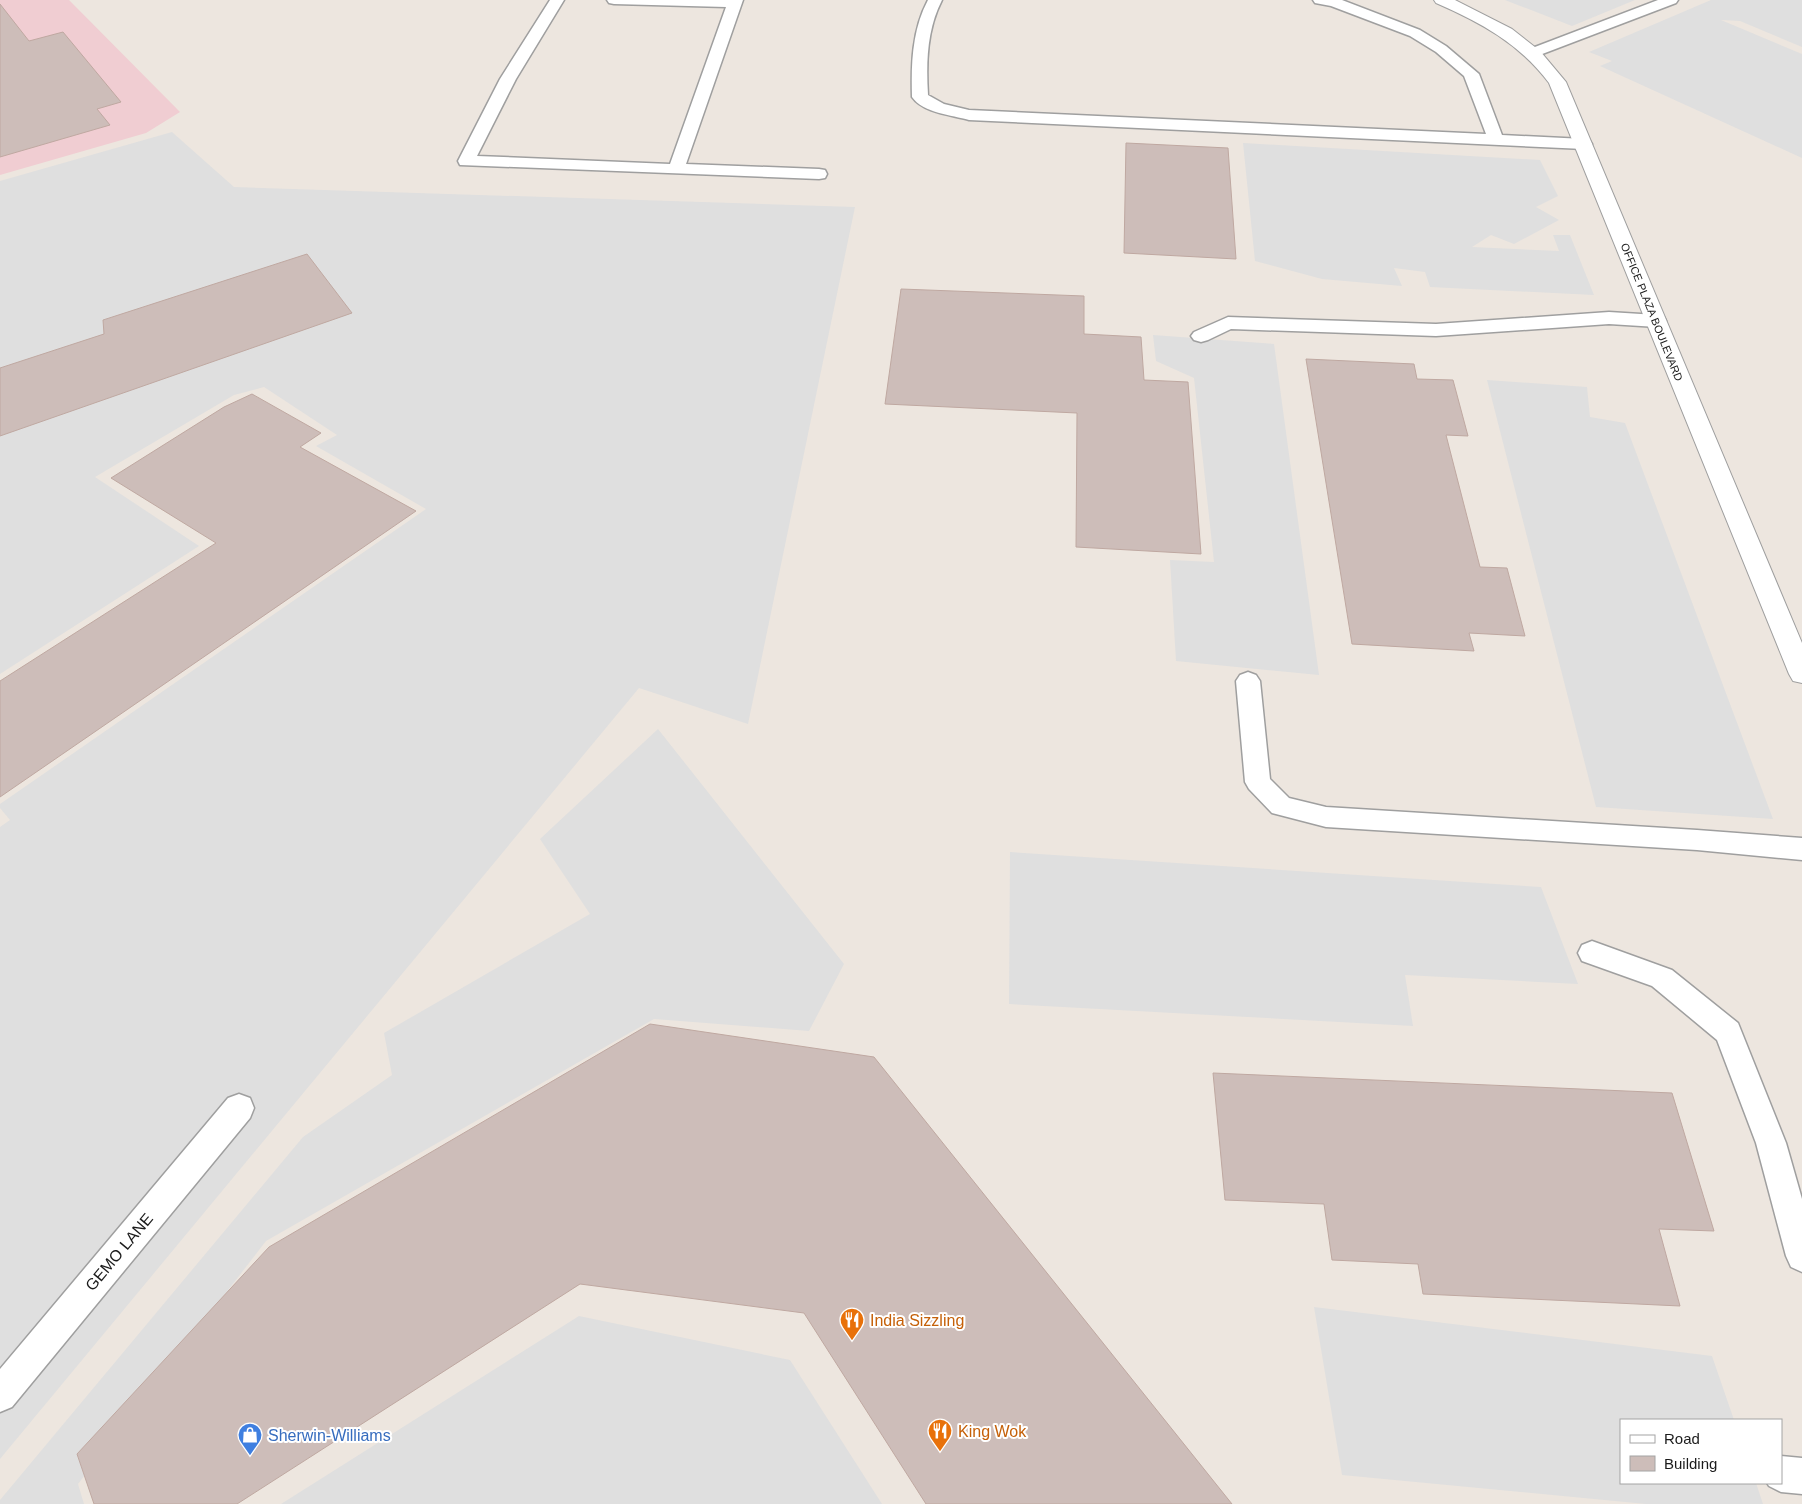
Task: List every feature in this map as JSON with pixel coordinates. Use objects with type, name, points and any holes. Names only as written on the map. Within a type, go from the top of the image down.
[{"type":"street","name":"OFFICE PLAZA BOULEVARD","points":[[1442,0],[1489,22],[1532,53],[1556,82],[1584,144],[1802,674]]},
{"type":"lane","points":[[557,0],[508,79],[466,160],[676,170],[819,174]]},
{"type":"lane","points":[[614,0],[736,2],[676,170]]},
{"type":"lane","points":[[935,0],[926,19],[920,55],[918,78],[920,97],[938,107],[970,115],[1584,144]]},
{"type":"lane","points":[[1320,0],[1334,2],[1415,33],[1441,50],[1471,74],[1496,140]]},
{"type":"lane","points":[[1532,53],[1671,0]]},
{"type":"lane","points":[[1201,336],[1228,323],[1436,330],[1609,318],[1656,321]]},
{"type":"lane","points":[[1248,681],[1258,782],[1281,806],[1326,817],[1697,840],[1802,850]]},
{"type":"lane","points":[[1592,953],[1662,978],[1728,1032],[1771,1143],[1802,1256]]},
{"type":"lane","name":"GEMO LANE","points":[[0,1395],[239,1108]]},
{"type":"lane","points":[[1782,1474],[1802,1476]]},
{"type":"shaded area","points":[[0,0],[69,0],[180,112],[146,133],[0,175]]},
{"type":"shaded area","points":[[1505,0],[1635,0],[1572,26]]},
{"type":"shaded area","points":[[1711,0],[1802,0],[1802,47],[1740,21],[1721,20],[1802,54],[1802,158],[1600,66],[1612,61],[1589,52]]},
{"type":"shaded area","points":[[172,132],[234,187],[855,207],[748,724],[639,688],[0,1459],[0,827],[10,820],[0,808],[0,804],[426,509],[316,446],[337,435],[264,387],[234,395],[95,477],[199,546],[0,674],[0,181]]},
{"type":"shaded area","points":[[1243,143],[1540,160],[1558,196],[1536,207],[1559,220],[1514,244],[1491,235],[1472,247],[1559,251],[1553,235],[1570,235],[1594,295],[1430,287],[1425,272],[1394,268],[1402,286],[1322,279],[1255,261]]},
{"type":"shaded area","points":[[1153,335],[1274,344],[1319,675],[1176,661],[1170,560],[1214,562],[1194,378],[1156,361]]},
{"type":"shaded area","points":[[1487,380],[1587,387],[1590,417],[1625,423],[1773,819],[1596,807]]},
{"type":"shaded area","points":[[658,729],[844,964],[809,1031],[654,1019],[266,1241],[78,1484],[84,1504],[0,1504],[0,1500],[303,1137],[392,1075],[384,1033],[590,914],[540,839]]},
{"type":"shaded area","points":[[1010,852],[1541,887],[1578,984],[1405,975],[1413,1026],[1009,1004]]},
{"type":"shaded area","points":[[1314,1307],[1712,1356],[1734,1419],[1620,1419],[1620,1484],[1756,1484],[1763,1504],[1646,1504],[1342,1475]]},
{"type":"shaded area","points":[[579,1316],[790,1360],[882,1504],[281,1504]]},
{"type":"building","points":[[0,4],[29,41],[63,32],[121,102],[97,109],[110,125],[0,157]]},
{"type":"building","points":[[1126,143],[1228,148],[1236,259],[1124,253]]},
{"type":"building","points":[[307,254],[352,313],[0,436],[0,368],[104,334],[103,320]]},
{"type":"building","points":[[901,289],[1084,296],[1084,334],[1141,337],[1144,380],[1188,382],[1201,554],[1076,547],[1077,413],[885,404]]},
{"type":"building","points":[[1306,359],[1414,364],[1417,379],[1453,380],[1468,436],[1446,435],[1480,567],[1507,568],[1525,636],[1469,633],[1474,651],[1352,644]]},
{"type":"building","points":[[252,394],[321,433],[300,447],[416,511],[0,797],[0,681],[216,543],[111,478],[224,407]]},
{"type":"building","points":[[650,1024],[874,1057],[1232,1504],[926,1504],[804,1313],[580,1284],[237,1504],[94,1504],[77,1454],[269,1247]]},
{"type":"building","points":[[1213,1073],[1672,1093],[1714,1231],[1659,1229],[1680,1306],[1423,1294],[1418,1264],[1332,1260],[1324,1204],[1225,1200]]},
{"type":"place","name":"India Sizzling","points":[[852,1341]]},
{"type":"place","name":"King Wok","points":[[940,1452]]},
{"type":"place","name":"Sherwin-Williams","points":[[250,1456]]}]
